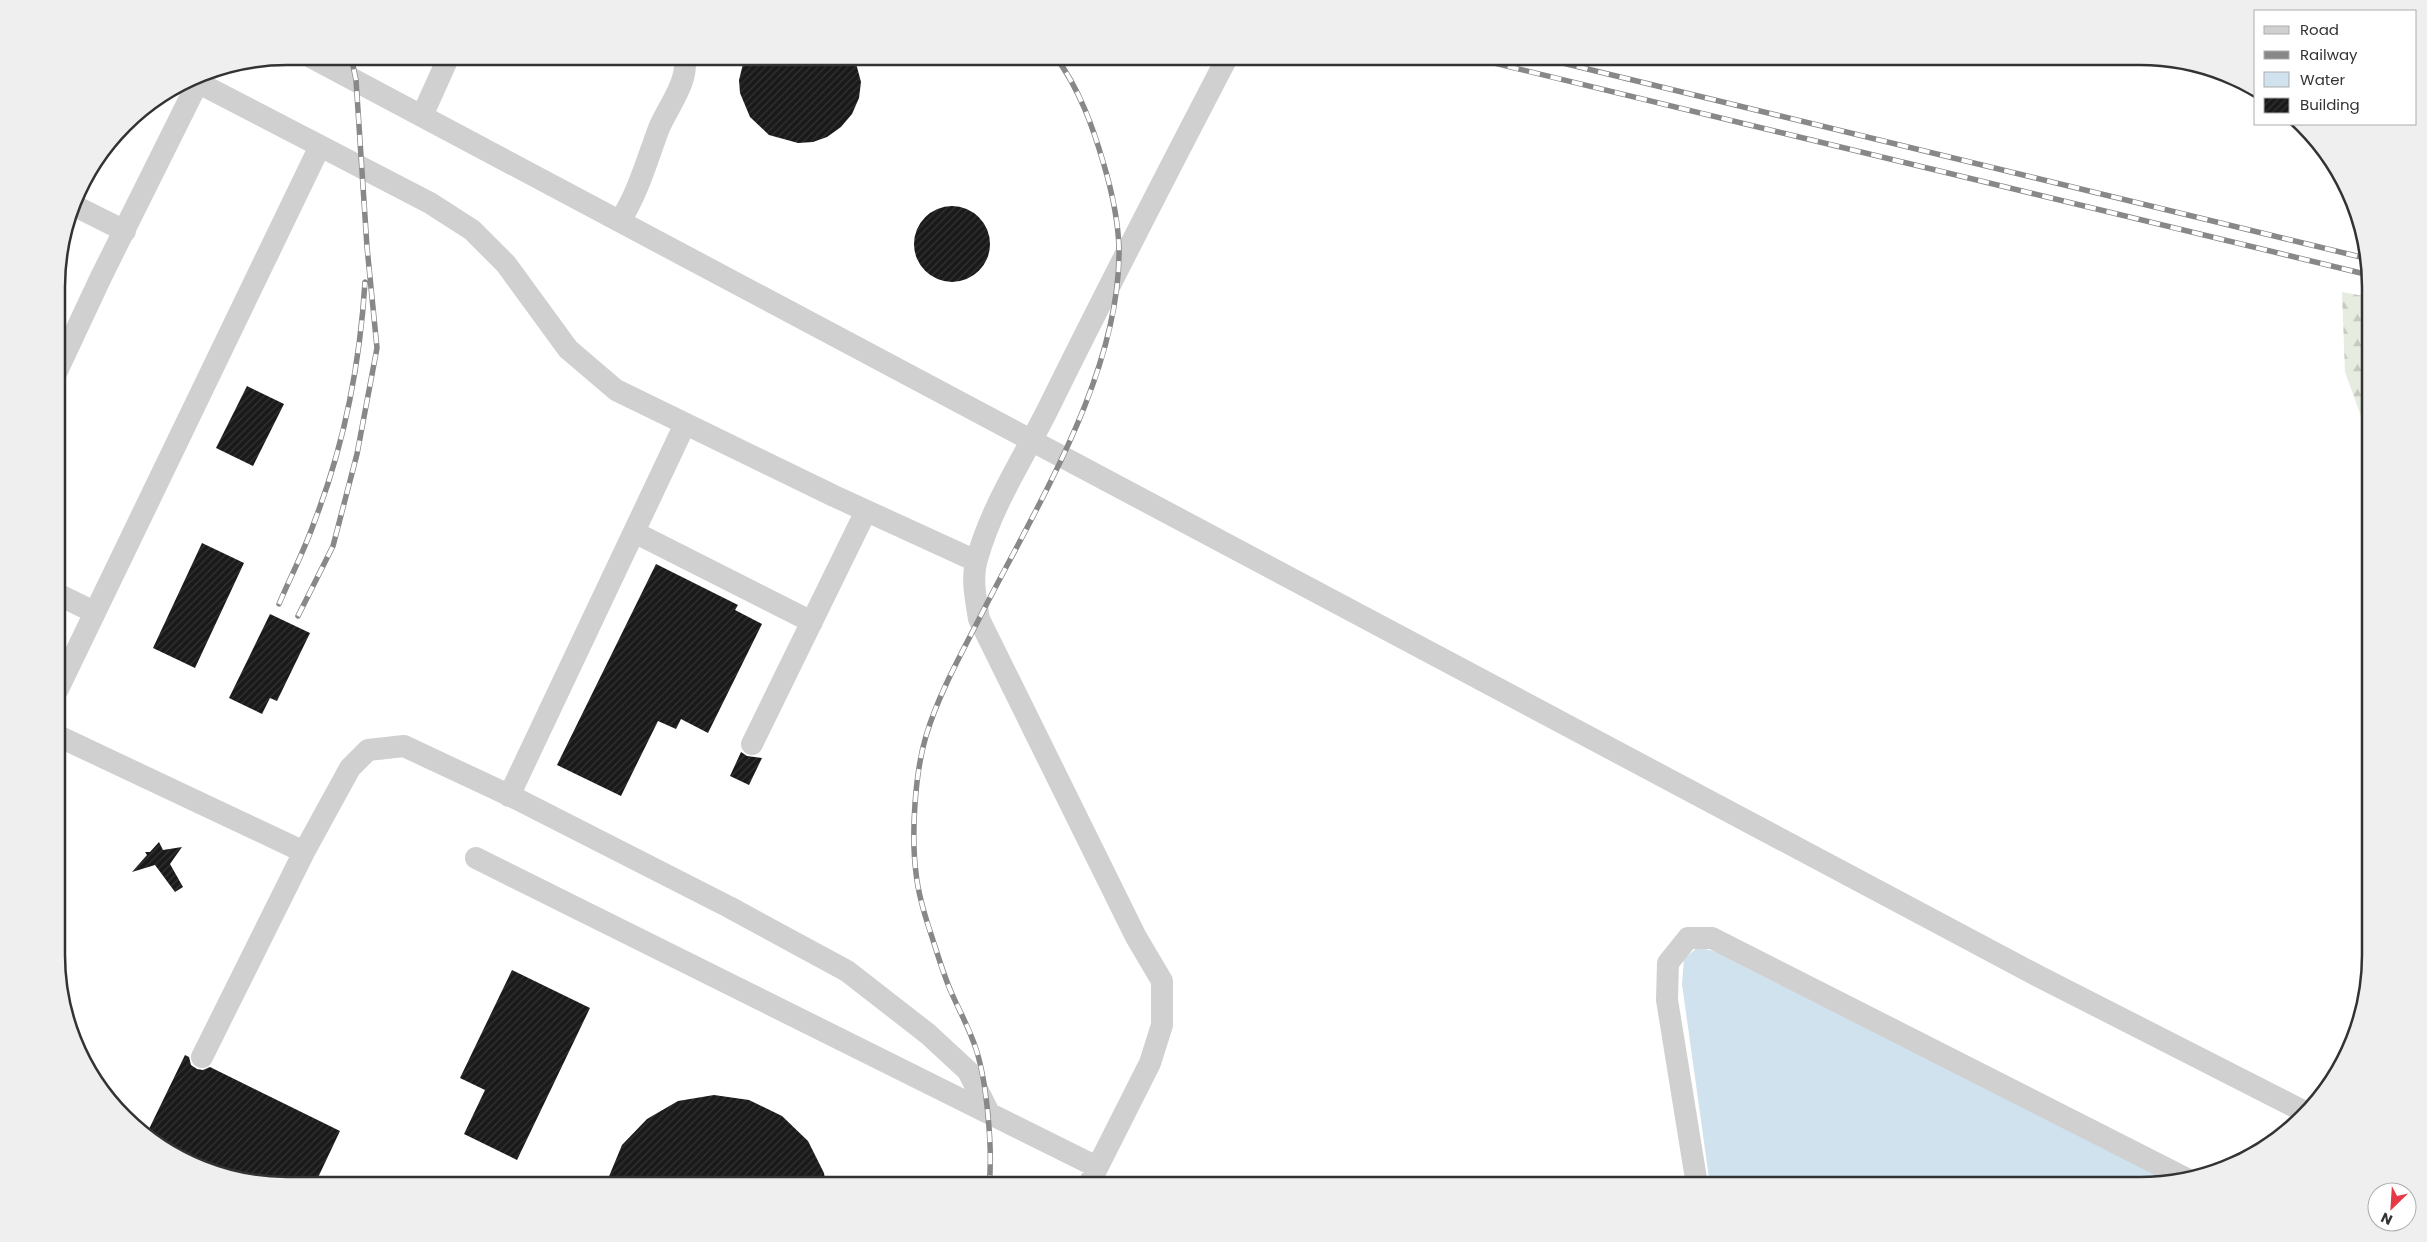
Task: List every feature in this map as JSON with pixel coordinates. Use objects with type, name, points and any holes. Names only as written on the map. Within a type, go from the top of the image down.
[{"type":"lane","points":[[326,65],[2030,972],[2300,1109]]},
{"type":"lane","points":[[422,116],[445,65]]},
{"type":"lane","points":[[620,222],[631,203],[660,126],[679,89],[686,65]]},
{"type":"lane","points":[[476,858],[988,1111],[1092,1176],[1150,1063],[1162,1025],[1162,981],[1136,937],[979,619],[974,592],[976,561],[992,513],[1032,440],[1122,259],[1223,65]]},
{"type":"lane","points":[[200,83],[430,203],[472,230],[506,264],[568,349],[616,390],[866,511],[976,561]]},
{"type":"lane","points":[[65,354],[192,87]]},
{"type":"lane","points":[[65,675],[320,146]]},
{"type":"lane","points":[[80,208],[125,231]]},
{"type":"lane","points":[[509,796],[685,424]]},
{"type":"lane","points":[[752,744],[866,511]]},
{"type":"lane","points":[[634,532],[812,622]]},
{"type":"lane","points":[[65,598],[94,612]]},
{"type":"lane","points":[[65,739],[304,852]]},
{"type":"lane","points":[[202,1057],[304,852],[350,768],[368,750],[404,746],[509,796],[729,907],[848,971],[928,1034],[968,1071],[988,1111]]},
{"type":"lane","points":[[1695,1177],[1668,1000],[1668,963],[1688,938],[1712,938],[2177,1174]]},
{"type":"green space","points":[[2342,292],[2362,296],[2362,419],[2345,372]]},
{"type":"water","points":[[1698,947],[1724,954],[2161,1176],[1709,1177],[1682,984],[1684,959]]},
{"type":"building","points":[[743,65],[856,65],[861,82],[859,98],[852,114],[841,127],[827,137],[813,142],[798,143],[769,135],[750,117],[740,93],[739,80]]},
{"type":"building","points":[[952,206],[966,209],[979,217],[987,230],[990,244],[987,258],[979,271],[966,279],[952,282],[938,279],[925,271],[917,258],[914,244],[917,230],[925,217],[938,209]]},
{"type":"building","points":[[247,386],[284,404],[253,466],[216,448]]},
{"type":"building","points":[[202,543],[244,563],[195,668],[153,648]]},
{"type":"building","points":[[656,564],[738,605],[735,610],[762,624],[708,733],[681,719],[676,729],[658,721],[621,796],[557,765]]},
{"type":"building","points":[[270,614],[310,633],[277,701],[270,698],[262,714],[229,698]]},
{"type":"building","points":[[741,752],[747,756],[762,758],[749,785],[730,776]]},
{"type":"building","points":[[159,842],[163,850],[182,847],[170,864],[183,887],[175,892],[155,865],[132,872],[147,855],[145,852],[150,852]]},
{"type":"building","points":[[512,970],[590,1008],[517,1160],[464,1134],[485,1090],[460,1078]]},
{"type":"building","points":[[185,1055],[189,1057],[191,1065],[197,1069],[203,1070],[210,1067],[340,1131],[318,1177],[273,1177],[244,1173],[202,1160],[164,1140],[149,1129]]},
{"type":"building","points":[[714,1095],[749,1100],[782,1116],[808,1141],[825,1177],[609,1177],[622,1145],[647,1119],[678,1101]]},
{"type":"railway","points":[[298,616],[333,546],[357,454],[377,348],[367,247],[356,80],[353,65]]},
{"type":"railway","points":[[990,1177],[990,1136],[980,1063],[974,1042],[946,979],[928,924],[917,880],[914,840],[915,804],[922,751],[937,706],[956,663],[1048,487],[1070,440],[1090,392],[1106,344],[1116,296],[1119,248],[1116,216],[1110,185],[1084,108],[1062,65]]},
{"type":"railway","points":[[1502,65],[2362,273]]},
{"type":"railway","points":[[1571,65],[2360,257]]},
{"type":"railway","points":[[279,604],[311,531],[334,463],[355,373],[365,282]]}]
